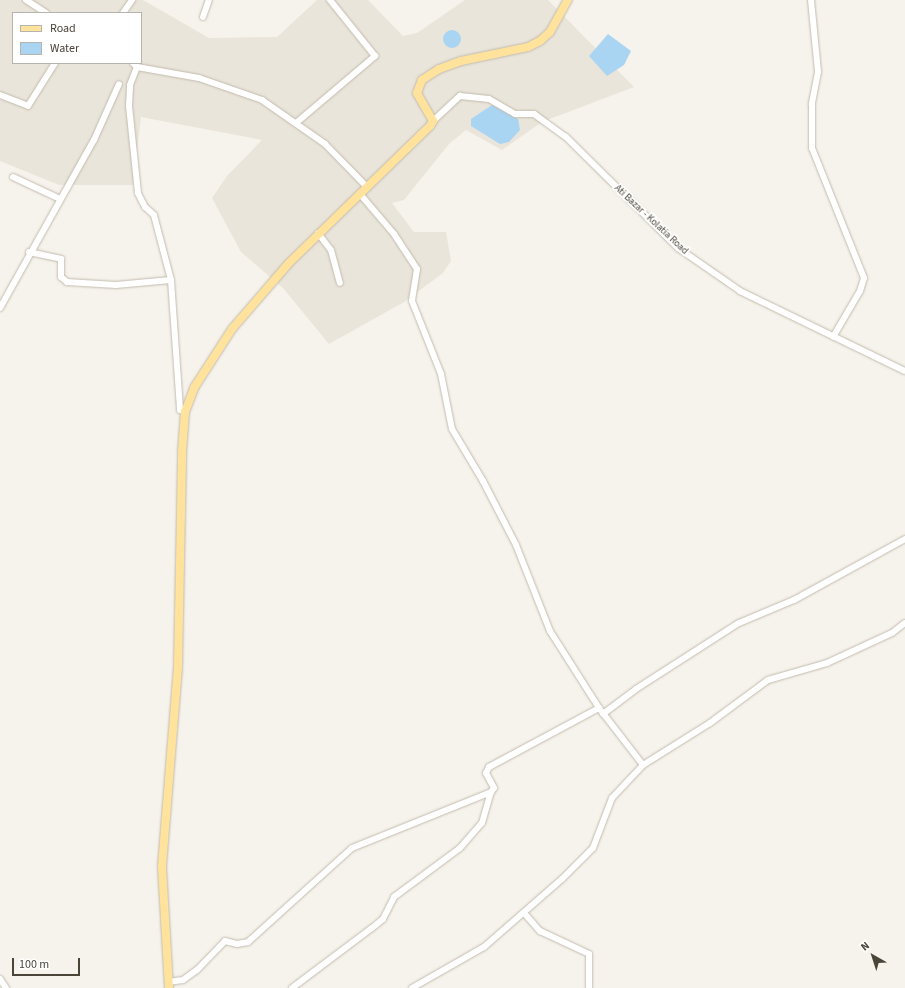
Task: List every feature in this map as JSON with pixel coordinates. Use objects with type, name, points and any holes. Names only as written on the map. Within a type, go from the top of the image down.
[{"type":"main road","points":[[169,985],[162,866],[178,668],[181,468],[185,412],[198,378],[232,329],[318,233],[399,158],[433,121],[417,93],[428,74],[461,61],[528,47],[540,41],[550,32],[568,0]]},
{"type":"street","points":[[26,0],[35,3],[45,12]]},
{"type":"street","points":[[124,12],[132,0]]},
{"type":"street","points":[[203,17],[209,0]]},
{"type":"street","points":[[296,123],[375,56],[330,0]]},
{"type":"street","points":[[811,0],[818,72],[812,104],[812,148],[864,278],[860,291],[833,337]]},
{"type":"street","points":[[0,95],[28,106],[54,64]]},
{"type":"street","points":[[185,412],[180,410],[171,280],[154,214],[145,207],[138,192],[129,106],[130,85],[135,65],[199,78],[262,100],[325,144],[367,187]]},
{"type":"street","points":[[0,308],[29,252],[94,140],[119,84]]},
{"type":"street","name":"Ati Bazar - Kolatia Road","points":[[433,121],[460,96],[489,99],[515,114],[534,114],[566,137],[678,248],[740,291],[905,371]]},
{"type":"street","points":[[13,177],[60,199]]},
{"type":"street","points":[[360,194],[394,234],[417,269],[412,301],[441,374],[452,429],[484,481],[516,545],[550,631],[603,714],[642,765]]},
{"type":"street","points":[[318,233],[331,250],[340,284]]},
{"type":"street","points":[[29,252],[61,259],[61,277],[67,282],[116,285],[171,280]]},
{"type":"street","points":[[603,714],[636,689],[739,623],[794,600],[905,540]]},
{"type":"street","points":[[412,988],[484,947],[525,914],[593,848],[612,798],[642,765],[710,723],[768,680],[827,664],[892,632],[905,623]]},
{"type":"street","points":[[292,988],[383,919],[394,897],[460,848],[482,823],[491,792],[494,788],[486,773],[489,767],[599,708]]},
{"type":"street","points":[[169,985],[183,980],[192,974],[227,940],[237,944],[248,942],[352,848],[491,792]]},
{"type":"street","points":[[525,914],[540,931],[589,954],[589,988]]},
{"type":"street","points":[[0,979],[6,988]]},
{"type":"shaded area","points":[[0,0],[143,0],[209,38],[277,37],[317,0],[368,0],[403,36],[417,33],[465,0],[548,0],[634,87],[542,122],[502,150],[466,130],[449,144],[404,200],[392,203],[414,232],[446,232],[451,261],[443,273],[404,302],[329,344],[283,288],[241,252],[212,198],[227,176],[262,140],[141,117],[133,185],[59,185],[0,161]]},
{"type":"water","points":[[452,30],[458,33],[461,39],[458,45],[452,48],[446,45],[443,39],[446,33]]},
{"type":"water","points":[[608,34],[631,51],[624,65],[607,76],[589,56]]},
{"type":"water","points":[[492,105],[518,119],[520,130],[509,142],[500,144],[471,126],[471,119]]}]
